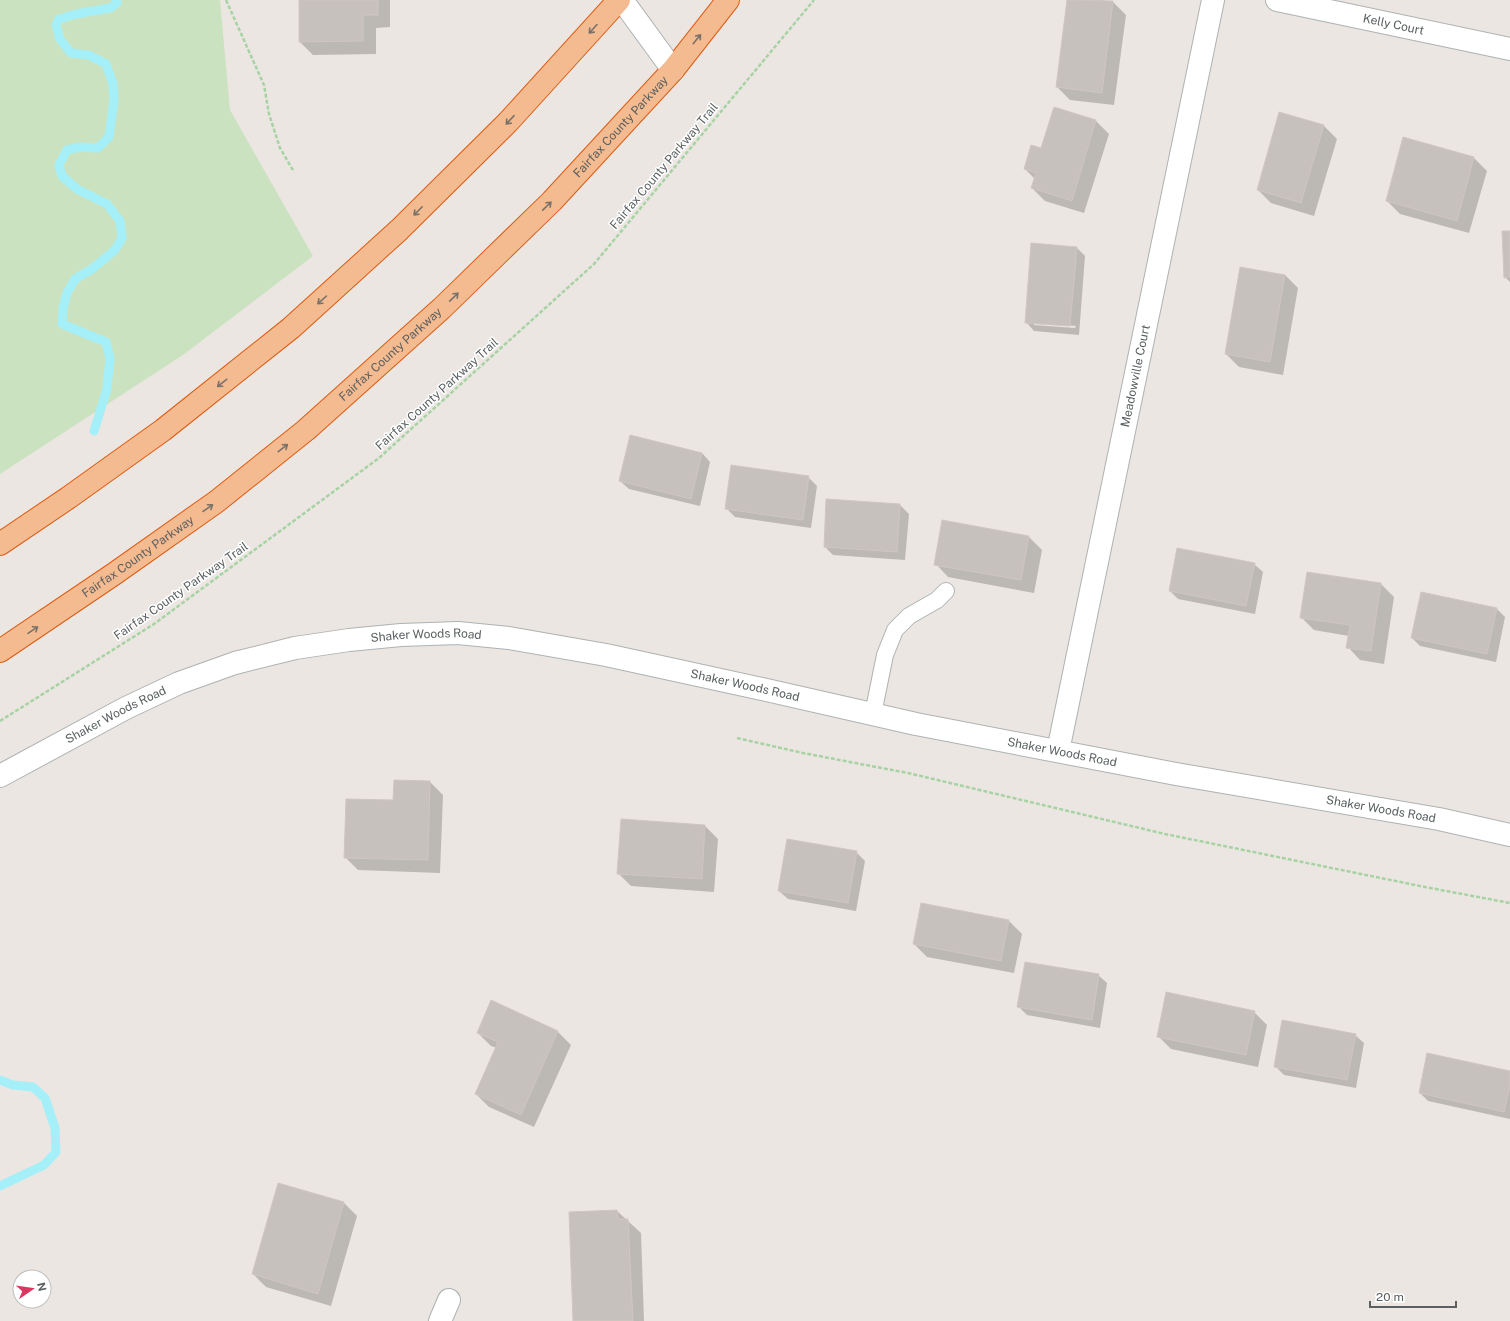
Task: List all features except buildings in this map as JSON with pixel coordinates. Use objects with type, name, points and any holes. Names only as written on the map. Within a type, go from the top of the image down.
[{"type":"highway","points":[[0,544],[68,498],[163,430],[291,328],[399,230],[502,127],[621,0]]},
{"type":"highway","name":"Fairfax County Parkway","points":[[0,651],[114,574],[216,502],[306,430],[442,308],[552,201],[673,70],[728,0]]},
{"type":"street","points":[[621,0],[673,70]]},
{"type":"street","name":"Meadowville Court","points":[[1058,751],[1213,0]]},
{"type":"street","name":"Kelly Court","points":[[1277,0],[1510,49]]},
{"type":"street","name":"Shaker Woods Road","points":[[0,776],[126,708],[179,683],[235,663],[295,648],[349,640],[401,635],[458,633],[510,638],[606,655],[872,714],[1176,774],[1439,819],[1510,835]]},
{"type":"street","points":[[440,1321],[449,1300]]},
{"type":"lane","points":[[872,714],[885,655],[895,630],[909,616],[937,600],[946,591]]},
{"type":"path","points":[[226,0],[264,86],[269,114],[280,148],[294,172]]},
{"type":"path","name":"Fairfax County Parkway Trail","points":[[0,721],[154,624],[379,458],[594,264],[814,0]]},
{"type":"path","points":[[737,738],[803,753],[908,773],[1165,834],[1510,903]]},
{"type":"green space","points":[[0,0],[220,0],[230,110],[313,256],[183,355],[0,474]]},
{"type":"waterway","points":[[94,431],[107,389],[110,358],[106,342],[62,324],[63,308],[67,293],[75,279],[92,269],[115,250],[122,238],[120,221],[107,204],[77,189],[62,176],[59,165],[67,150],[80,147],[98,148],[109,137],[114,100],[113,84],[106,64],[89,55],[71,53],[60,39],[56,25],[59,19],[76,14],[110,8],[117,3],[117,0]]},
{"type":"waterway","points":[[0,1080],[13,1085],[33,1087],[45,1098],[55,1128],[56,1152],[44,1165],[0,1186]]}]
